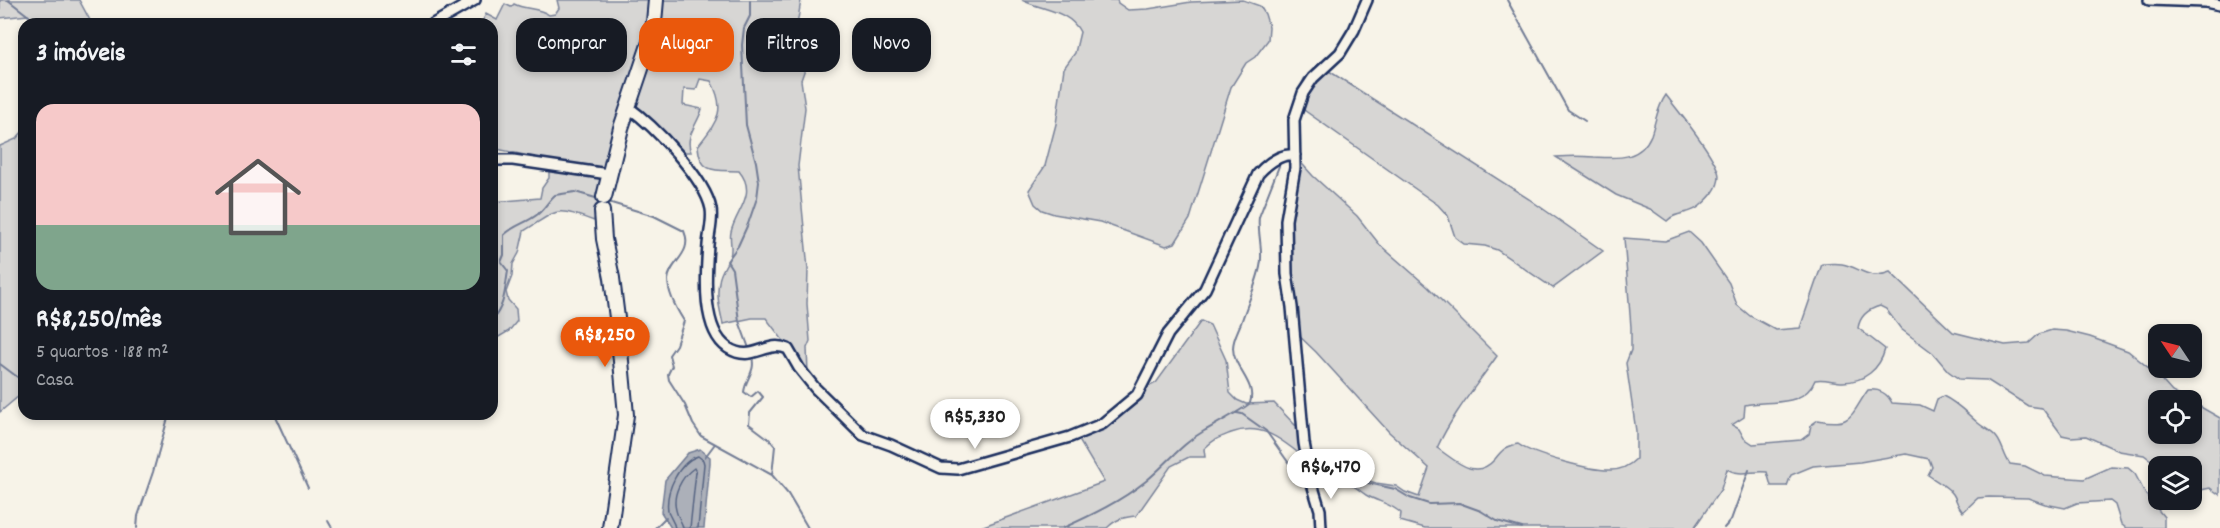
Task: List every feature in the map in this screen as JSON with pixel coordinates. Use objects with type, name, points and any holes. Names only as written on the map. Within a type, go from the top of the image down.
[{"type":"street","points":[[444,18],[475,0]]},
{"type":"street","points":[[610,528],[626,415],[612,278],[604,239],[603,204],[608,174],[653,33],[656,0]]},
{"type":"street","points":[[1321,528],[1320,510],[1309,472],[1304,443],[1287,274],[1286,220],[1295,168],[1294,120],[1303,93],[1313,78],[1340,53],[1354,30],[1366,0]]},
{"type":"street","points":[[2149,0],[2205,2],[2220,5]]},
{"type":"street","points":[[628,107],[651,126],[688,168],[708,200],[711,215],[707,284],[709,315],[716,336],[723,344],[729,349],[746,354],[757,353],[775,346],[788,349],[815,388],[862,435],[891,445],[927,463],[953,469],[1070,437],[1102,424],[1137,395],[1168,334],[1205,289],[1258,174],[1268,164],[1283,155],[1295,155]]},
{"type":"street","points":[[498,160],[513,160],[608,174]]},
{"type":"shaded area","points":[[0,0],[79,0],[89,18],[31,18],[28,15],[0,18]]},
{"type":"shaded area","points":[[557,0],[801,0],[798,18],[746,18],[746,72],[804,72],[801,80],[805,108],[798,166],[808,269],[807,304],[810,341],[807,348],[808,373],[766,318],[752,318],[723,324],[718,287],[722,271],[730,256],[731,232],[744,202],[746,187],[739,171],[711,169],[702,162],[699,155],[698,146],[715,122],[719,108],[716,91],[711,81],[700,79],[696,90],[684,89],[683,105],[702,109],[690,135],[691,152],[677,152],[634,106],[605,165],[594,221],[571,213],[557,212],[524,231],[506,292],[508,300],[516,309],[517,321],[509,331],[498,337],[498,202],[540,198],[542,188],[549,178],[549,160],[498,149],[498,18],[505,4],[511,7],[514,4],[549,15],[555,14],[559,8]]},
{"type":"shaded area","points":[[1022,0],[1117,0],[1128,10],[1191,2],[1243,0],[1260,6],[1269,27],[1268,40],[1255,57],[1246,63],[1231,87],[1190,219],[1175,243],[1166,246],[1100,222],[1054,214],[1042,210],[1035,204],[1029,190],[1045,166],[1056,124],[1064,68],[1075,53],[1080,32],[1069,19],[1062,15]]},
{"type":"shaded area","points":[[1318,64],[1529,199],[1603,251],[1553,288],[1497,250],[1464,244],[1455,237],[1448,216],[1438,205],[1294,103],[1304,79]]},
{"type":"shaded area","points":[[1666,95],[1705,147],[1717,168],[1719,181],[1717,185],[1696,209],[1667,221],[1650,209],[1616,195],[1556,157],[1611,158],[1634,154],[1641,150],[1651,135]]},
{"type":"shaded area","points":[[18,137],[18,397],[0,412],[0,146]]},
{"type":"shaded area","points":[[1295,156],[1313,176],[1357,216],[1380,245],[1428,287],[1497,356],[1457,412],[1437,448],[1458,463],[1473,469],[1488,466],[1505,449],[1518,444],[1549,457],[1602,470],[1615,470],[1628,466],[1636,459],[1636,431],[1626,363],[1631,350],[1631,327],[1624,238],[1665,241],[1689,232],[1701,243],[1729,283],[1737,305],[1750,316],[1776,330],[1800,328],[1822,264],[1839,264],[1876,275],[1890,272],[1953,332],[2005,345],[2029,343],[2039,334],[2052,330],[2066,331],[2128,351],[2148,367],[2148,378],[2160,378],[2170,390],[2148,390],[2148,444],[2202,444],[2202,408],[2220,418],[2220,495],[2210,488],[2202,490],[2202,456],[2148,456],[2148,458],[2144,455],[2119,451],[2086,436],[2062,435],[2042,408],[2028,406],[1987,380],[1959,379],[1948,371],[1933,353],[1901,329],[1886,309],[1880,306],[1866,314],[1858,328],[1885,349],[1879,363],[1870,373],[1851,381],[1815,380],[1810,389],[1794,399],[1745,405],[1744,417],[1732,425],[1753,444],[1801,440],[1809,434],[1811,425],[1818,420],[1838,422],[1849,417],[1868,390],[1883,392],[1892,403],[1920,405],[1933,411],[1937,399],[1943,396],[1958,405],[1995,436],[2010,464],[2025,466],[2045,476],[2084,479],[2111,467],[2128,468],[2135,474],[2148,497],[2148,510],[2158,510],[2164,517],[2164,528],[2126,528],[2121,524],[2115,505],[2110,501],[2077,503],[2065,508],[2028,498],[1989,497],[1978,498],[1963,512],[1951,491],[1928,475],[1932,467],[1929,459],[1906,454],[1860,462],[1813,466],[1791,475],[1787,486],[1771,486],[1767,472],[1736,473],[1727,469],[1721,489],[1694,528],[1425,528],[1400,521],[1401,513],[1397,510],[1344,481],[1338,480],[1312,487],[1307,470],[1342,473],[1396,486],[1419,497],[1429,468],[1389,432],[1295,332],[1285,263]]},
{"type":"shaded area","points":[[1201,321],[1210,325],[1226,360],[1230,393],[1237,400],[1246,404],[1274,403],[1295,425],[1302,426],[1302,456],[1286,443],[1269,434],[1251,429],[1241,430],[1216,439],[1204,449],[1205,457],[1189,457],[1171,466],[1136,516],[1120,519],[1107,528],[978,528],[1104,482],[1074,432],[1089,427],[1113,413],[1140,391],[1156,383]]},
{"type":"water","points":[[700,449],[710,457],[704,528],[671,528],[661,512],[665,480],[688,453]]},
{"type":"waterway","points":[[8,0],[31,18]]},
{"type":"waterway","points":[[750,0],[750,16],[744,28],[742,45],[746,125],[759,182],[757,198],[748,224],[738,246],[727,261],[732,269],[739,321],[750,351]]},
{"type":"waterway","points":[[1507,0],[1568,110],[1585,121]]},
{"type":"waterway","points":[[1063,528],[1127,495],[1196,436],[1250,403],[1248,382],[1234,355],[1233,345],[1260,267],[1259,217],[1281,161]]},
{"type":"waterway","points":[[498,312],[505,291],[508,271],[501,262],[504,255],[504,235],[538,214],[555,195],[575,192],[599,199]]},
{"type":"waterway","points":[[608,202],[654,216],[684,231],[686,246],[672,268],[668,280],[671,296],[684,321],[676,345],[669,355],[672,366],[668,374],[669,380],[701,436],[772,475],[788,494],[808,528]]},
{"type":"waterway","points":[[752,357],[753,367],[744,392],[751,397],[758,391],[763,397],[750,413],[749,424],[775,446],[772,475]]},
{"type":"waterway","points":[[0,364],[18,378]]},
{"type":"waterway","points":[[1237,413],[1266,431],[1293,469],[1307,472]]},
{"type":"waterway","points":[[137,528],[138,516],[167,420]]},
{"type":"waterway","points":[[277,420],[308,488]]},
{"type":"waterway","points":[[705,457],[714,445]]},
{"type":"waterway","points":[[1724,528],[1731,520],[1749,470]]},
{"type":"waterway","points":[[1313,472],[1337,473],[1359,481],[1395,489],[1410,498],[1429,504],[1459,503],[1481,511],[1497,521],[1522,528]]},
{"type":"waterway","points":[[655,528],[666,517]]},
{"type":"waterway","points":[[328,521],[332,528]]}]
